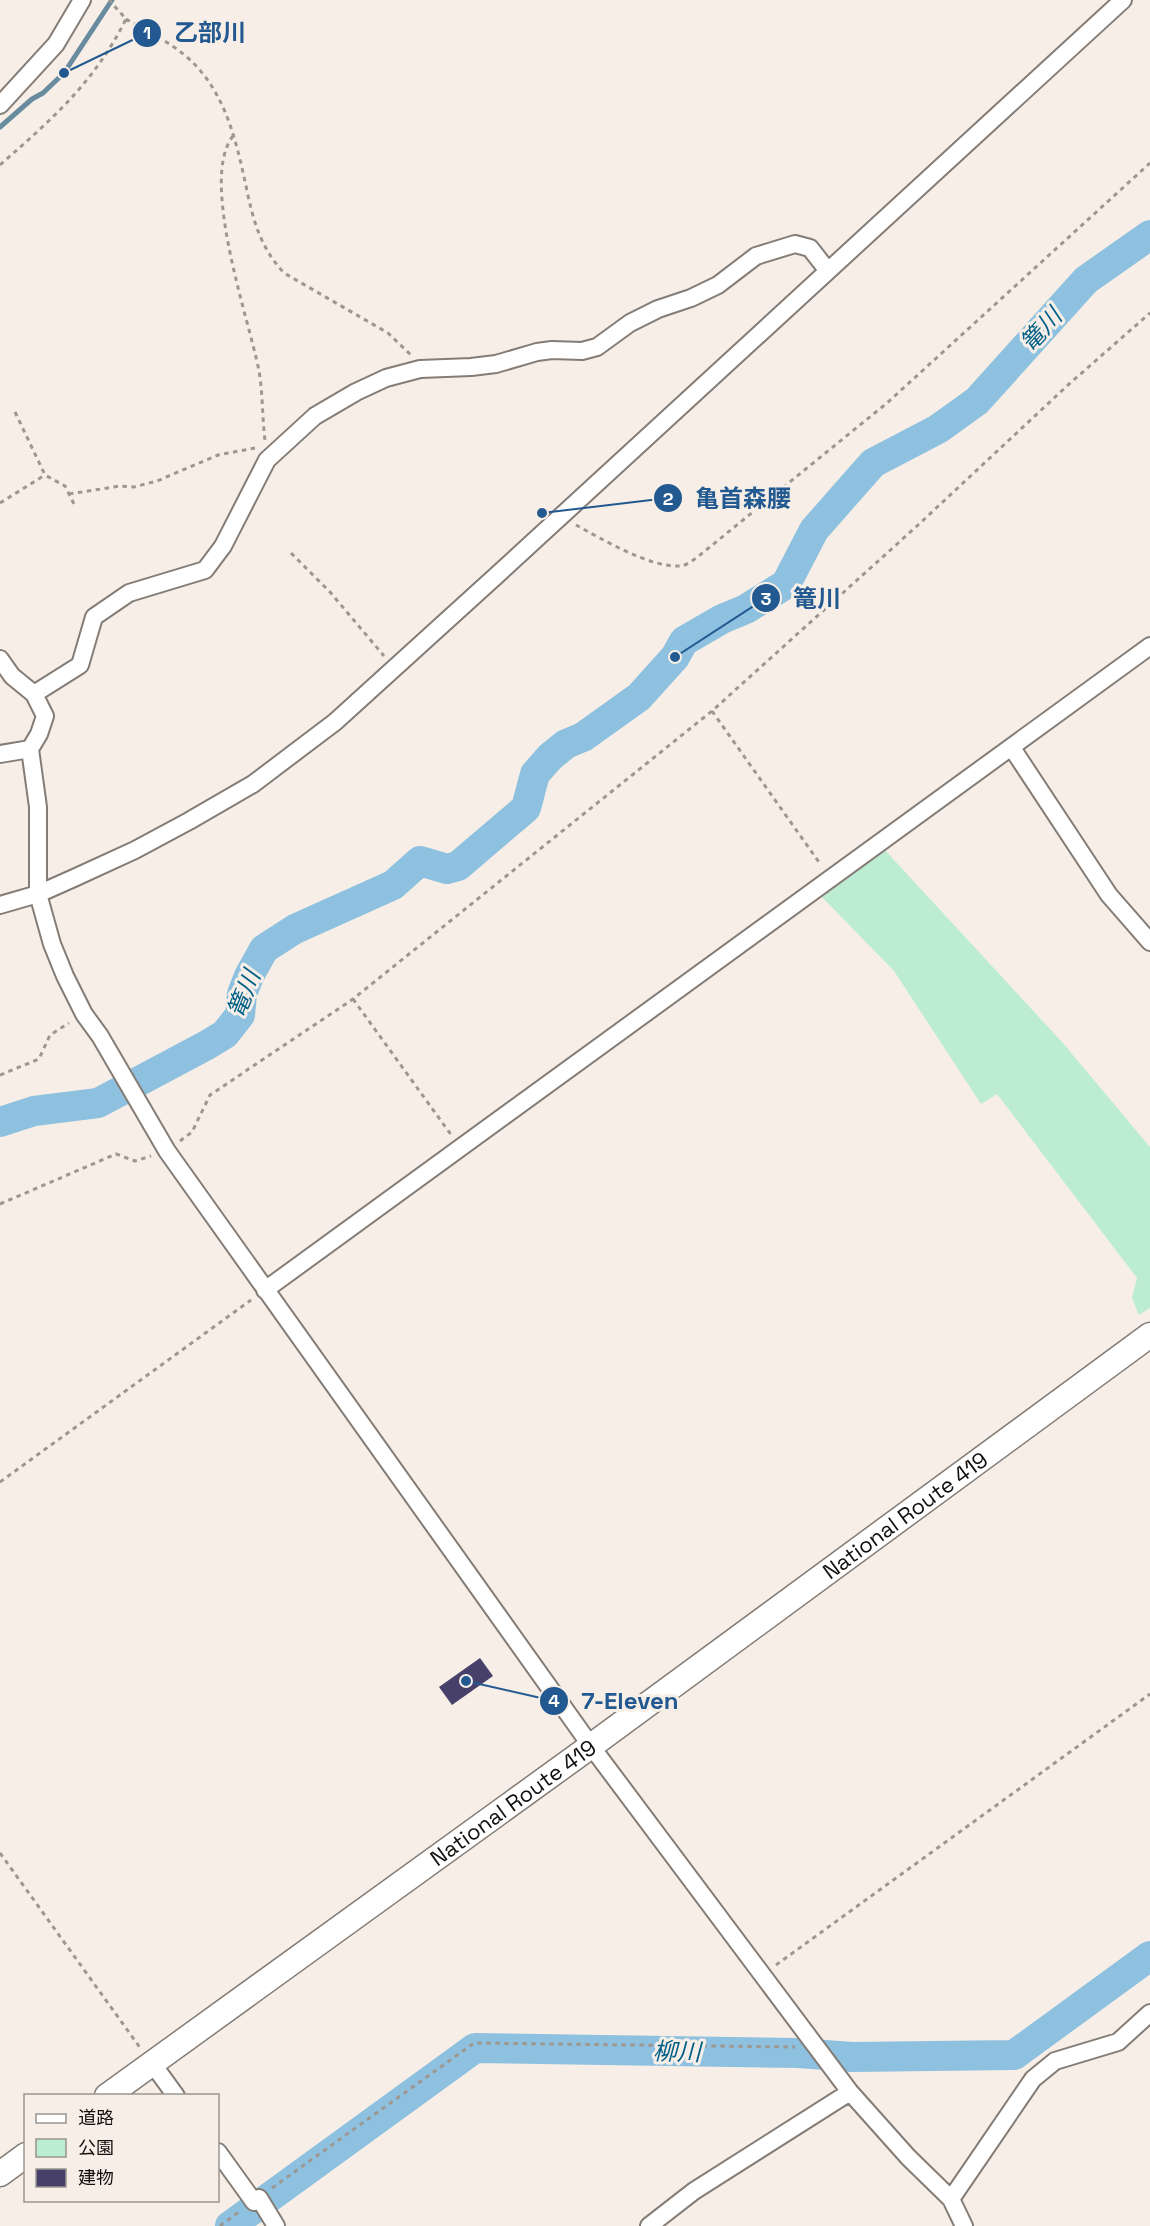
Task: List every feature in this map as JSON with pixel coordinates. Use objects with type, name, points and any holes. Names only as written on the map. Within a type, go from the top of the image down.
[{"type":"highway","name":"National Route 419","points":[[110,2094],[591,1746],[1150,1335]]},
{"type":"highway","points":[[0,2174],[24,2156]]},
{"type":"street","points":[[0,105],[56,44],[82,0]]},
{"type":"street","points":[[0,905],[38,894],[135,850],[253,784],[335,722],[561,517],[1116,3]]},
{"type":"street","points":[[34,694],[80,665],[94,616],[129,593],[205,570],[223,546],[269,453],[315,416],[356,392],[386,378],[420,369],[496,364],[537,352],[582,351],[597,347],[630,323],[718,285],[756,256],[795,244],[810,248],[828,271]]},
{"type":"street","points":[[265,1290],[1150,646]]},
{"type":"street","points":[[0,659],[12,676],[34,694],[45,716],[39,734],[30,749],[38,807],[38,894],[52,944],[84,1014],[100,1036],[167,1151],[591,1746],[850,2091],[908,2157],[951,2199],[963,2226]]},
{"type":"street","points":[[1012,748],[1109,896],[1150,942]]},
{"type":"street","points":[[0,754],[30,749]]},
{"type":"street","points":[[951,2199],[1033,2079],[1055,2061],[1118,2042],[1150,2013]]},
{"type":"street","points":[[152,2063],[175,2094]]},
{"type":"street","points":[[649,2226],[694,2191],[850,2091]]},
{"type":"street","points":[[219,2153],[276,2226]]},
{"type":"path","points":[[109,0],[126,20],[167,42],[188,57],[203,72],[216,91],[233,136],[253,218],[262,243],[271,259],[284,273],[388,333],[417,361],[420,369]]},
{"type":"path","points":[[0,165],[77,94],[112,46],[126,20]]},
{"type":"path","points":[[69,494],[120,486],[134,487],[157,481],[218,455],[255,448],[269,453],[259,374],[235,274],[223,211],[221,188],[224,162],[228,142],[233,136]]},
{"type":"path","points":[[561,517],[614,545],[657,563],[682,566],[700,555],[886,403],[1150,163]]},
{"type":"path","points":[[0,1204],[116,1154],[135,1161],[167,1151],[192,1132],[210,1095],[352,999],[712,711],[917,526],[1068,385],[1150,313]]},
{"type":"path","points":[[15,412],[45,475],[65,486],[75,506]]},
{"type":"path","points":[[0,503],[45,475]]},
{"type":"path","points":[[291,553],[330,592],[395,668]]},
{"type":"path","points":[[712,711],[830,879]]},
{"type":"path","points":[[352,999],[461,1148]]},
{"type":"path","points":[[0,1075],[39,1059],[50,1035],[84,1014]]},
{"type":"path","points":[[0,1482],[265,1290]]},
{"type":"path","points":[[763,1975],[1150,1694]]},
{"type":"path","points":[[0,1853],[152,2063]]},
{"type":"path","points":[[220,2226],[260,2203],[474,2043],[798,2047]]},
{"type":"green space","points":[[883,848],[1062,1042],[1150,1147],[1150,1308],[1139,1315],[1132,1298],[1137,1278],[997,1094],[981,1104],[894,971],[819,894]]},
{"type":"building","points":[[480,1658],[493,1676],[452,1705],[439,1687]]},
{"type":"waterway","points":[[0,127],[64,73],[112,0]]},
{"type":"waterway","name":"篭川","points":[[0,1122],[34,1111],[98,1103],[207,1045],[225,1034],[240,1015],[242,994],[264,949],[295,929],[393,885],[420,861],[447,869],[458,866],[526,808],[535,774],[550,757],[566,744],[583,737],[639,697],[675,657],[684,641],[722,619],[746,609],[786,584],[814,530],[873,463],[938,429],[977,401],[1086,280],[1150,235]]},
{"type":"waterway","name":"柳川","points":[[230,2226],[475,2048],[798,2053],[852,2057],[1014,2055],[1150,1956]]},
{"type":"place","name":"乙部川","points":[[64,73]]},
{"type":"place","name":"亀首森腰","points":[[542,513]]},
{"type":"place","name":"篭川","points":[[675,657]]},
{"type":"place","name":"7-Eleven","points":[[466,1681]]}]
